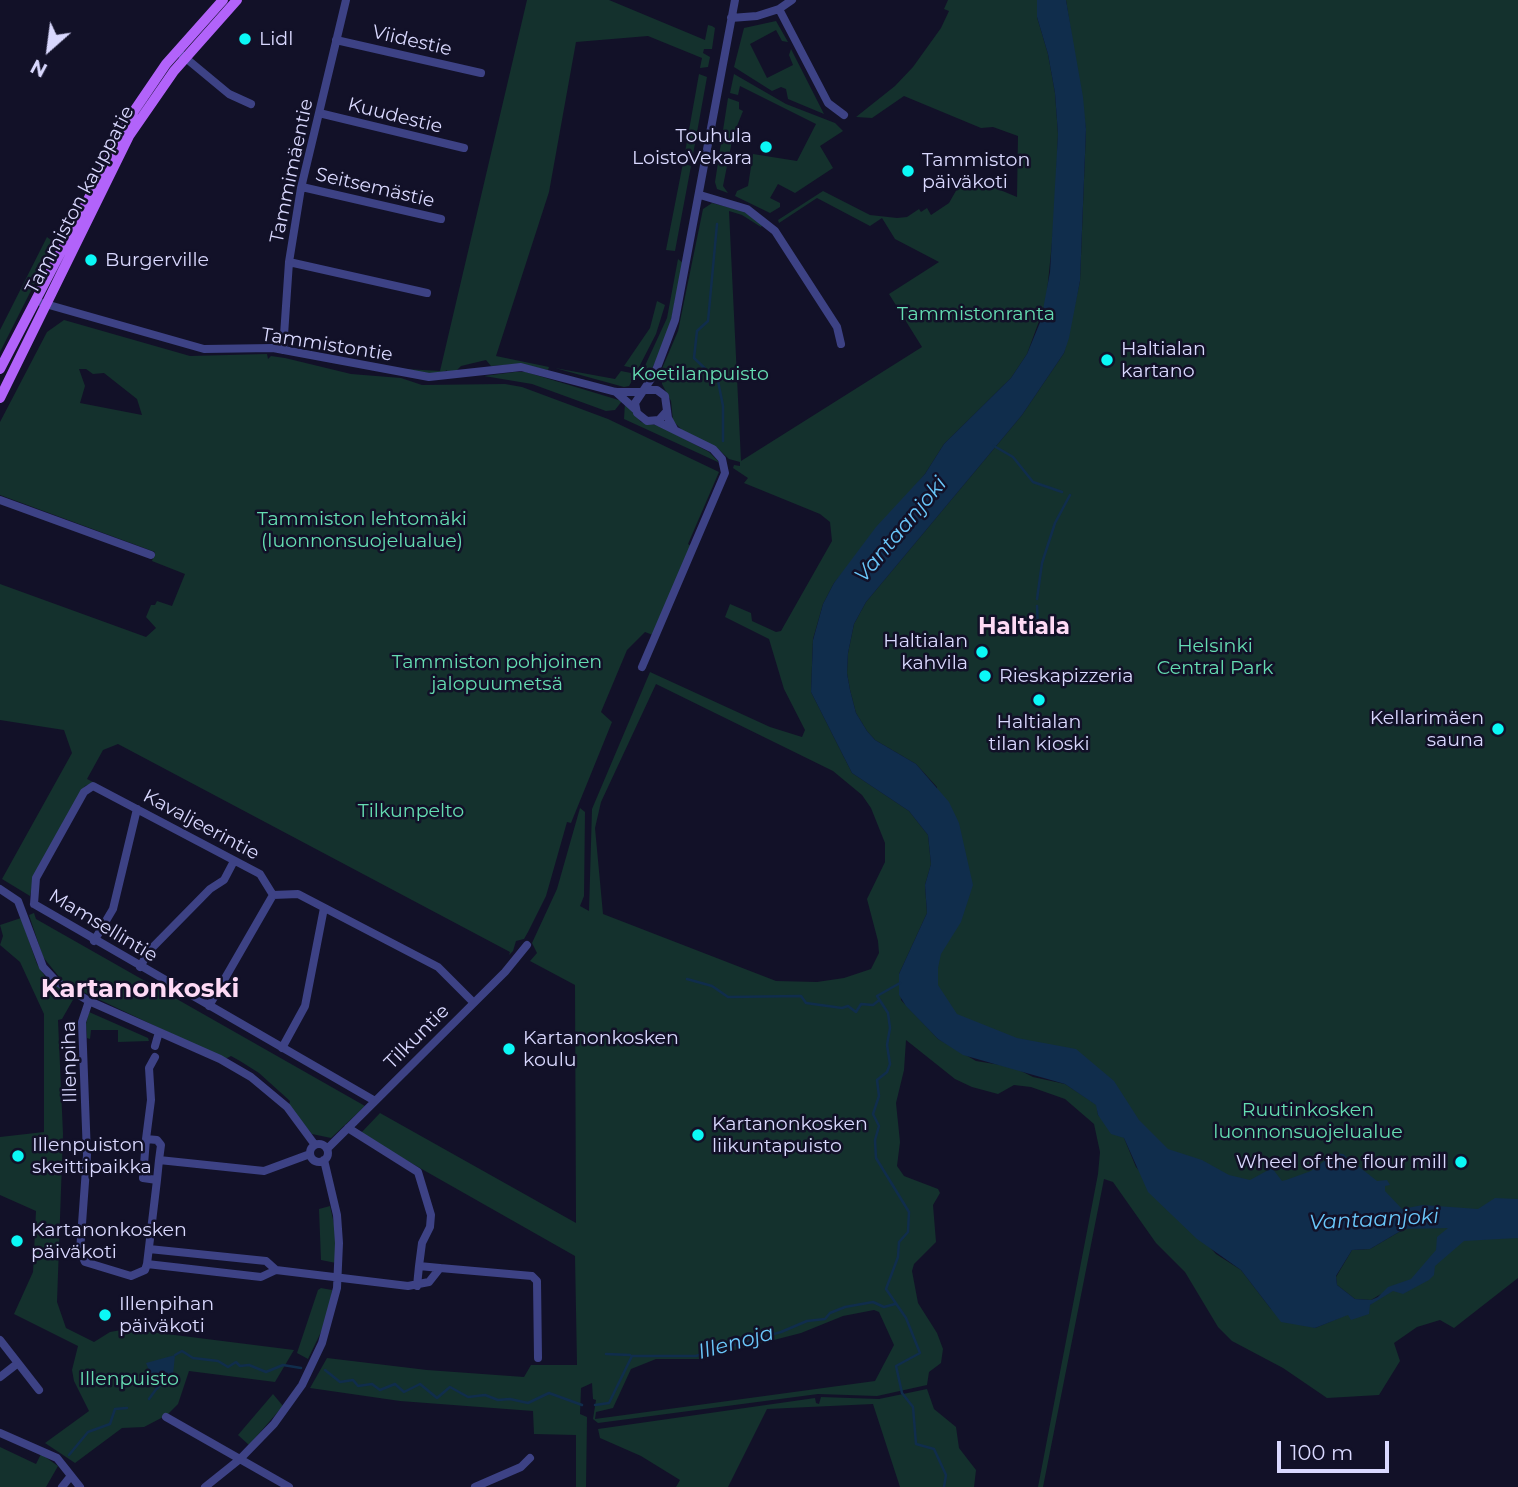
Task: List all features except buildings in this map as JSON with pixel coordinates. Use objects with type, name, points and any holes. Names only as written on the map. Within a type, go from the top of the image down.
[{"type":"main road","name":"Tammiston kauppatie","points":[[0,369],[40,302],[129,136],[181,54],[223,0]]},
{"type":"main road","name":"Tammiston kauppatie","points":[[181,54],[237,0]]},
{"type":"main road","name":"Tammiston kauppatie","points":[[1,393],[40,302]]},
{"type":"street","name":"Tammimäentie","points":[[283,350],[289,262],[302,187],[346,0]]},
{"type":"street","points":[[642,667],[725,473],[722,459],[713,449],[656,421],[644,419],[636,410],[635,400],[655,373],[675,320],[735,0]]},
{"type":"street","points":[[731,18],[757,16],[779,9],[792,0]]},
{"type":"street","points":[[779,9],[824,97],[833,108],[844,115]]},
{"type":"street","name":"Viidestie","points":[[336,40],[481,73]]},
{"type":"street","points":[[181,54],[229,94],[251,104]]},
{"type":"street","name":"Kuudestie","points":[[319,113],[464,148]]},
{"type":"street","name":"Seitsemästie","points":[[302,187],[441,219]]},
{"type":"street","points":[[700,195],[747,209],[775,231],[837,327],[841,345]]},
{"type":"street","points":[[289,262],[427,293]]},
{"type":"street","name":"Tammistontie","points":[[40,302],[204,349],[283,350],[429,377],[521,366],[616,392],[642,391]]},
{"type":"street","points":[[655,373],[660,391],[667,400],[667,411],[675,430]]},
{"type":"street","points":[[642,391],[660,391]]},
{"type":"street","name":"Tammistontie","points":[[616,392],[636,410]]},
{"type":"street","points":[[656,421],[667,411]]},
{"type":"street","points":[[0,500],[151,555]]},
{"type":"street","name":"Kavaljeerintie","points":[[34,904],[36,878],[88,787],[96,787],[263,876],[273,895]]},
{"type":"street","points":[[94,941],[113,909],[137,809]]},
{"type":"street","points":[[140,967],[149,951],[210,888],[223,880],[234,861]]},
{"type":"street","points":[[0,889],[13,897],[21,908],[43,967],[57,982],[89,1001],[236,1067],[287,1107],[315,1145],[327,1149],[324,1160],[337,1215],[338,1278],[330,1317],[313,1363],[289,1403],[240,1460],[205,1487]]},
{"type":"street","points":[[209,1006],[273,895],[295,893],[438,967],[473,1002]]},
{"type":"street","points":[[21,908],[34,904]]},
{"type":"street","name":"Mamsellintie","points":[[34,904],[375,1101]]},
{"type":"street","points":[[282,1048],[305,1006],[324,908]]},
{"type":"street","name":"Tilkuntie","points":[[327,1149],[505,972],[527,945]]},
{"type":"street","name":"Illenpiha","points":[[89,1001],[82,1022],[87,1155],[80,1251],[85,1262],[131,1276],[142,1273],[147,1264],[261,1277],[276,1270],[417,1286]]},
{"type":"street","points":[[155,1046],[159,1032]]},
{"type":"street","points":[[155,1058],[149,1069],[151,1100],[143,1178],[157,1180]]},
{"type":"street","points":[[348,1128],[418,1172],[431,1215],[430,1227],[422,1243],[417,1286],[429,1282],[440,1268]]},
{"type":"street","points":[[146,1139],[157,1140],[161,1145],[147,1264]]},
{"type":"street","points":[[159,1160],[264,1171],[310,1154],[315,1145]]},
{"type":"street","points":[[310,1154],[315,1161],[324,1160]]},
{"type":"street","name":"Illenpiha","points":[[149,1249],[266,1261],[276,1270]]},
{"type":"street","points":[[419,1266],[535,1278],[538,1358]]},
{"type":"street","points":[[0,1340],[39,1390]]},
{"type":"street","points":[[0,1377],[18,1363]]},
{"type":"street","points":[[166,1417],[289,1487]]},
{"type":"street","points":[[0,1433],[57,1458],[80,1487]]},
{"type":"street","points":[[475,1487],[521,1467],[530,1458]]},
{"type":"street","points":[[62,1487],[70,1477]]},
{"type":"green space","points":[[527,0],[609,0],[705,40],[708,25],[712,26],[715,28],[712,49],[704,49],[703,53],[710,57],[708,67],[700,68],[702,58],[648,36],[576,42],[549,192],[496,356],[549,367],[548,370],[518,364],[491,366],[486,360],[461,366],[455,372],[446,374],[447,370],[441,374],[409,372],[405,369],[440,371]]},
{"type":"green space","points":[[948,0],[1037,0],[1037,17],[1048,54],[1055,93],[1058,134],[1055,213],[1046,302],[1027,354],[1011,378],[944,444],[925,474],[834,583],[823,604],[813,639],[811,692],[852,773],[909,811],[928,835],[931,864],[925,885],[927,913],[899,974],[901,1000],[938,1039],[976,1061],[1013,1067],[1033,1077],[1065,1084],[1097,1105],[1098,1115],[1124,1138],[1136,1167],[1216,1254],[1241,1270],[1271,1309],[1315,1328],[1370,1305],[1381,1294],[1371,1300],[1355,1299],[1337,1285],[1336,1277],[1352,1250],[1370,1249],[1404,1229],[1438,1223],[1518,1232],[1518,1278],[1454,1328],[1440,1320],[1417,1327],[1394,1343],[1400,1361],[1379,1395],[1327,1398],[1283,1368],[1232,1341],[1218,1327],[1185,1272],[1156,1243],[1113,1182],[1104,1179],[1043,1487],[1038,1487],[1098,1174],[1100,1152],[1094,1124],[1065,1099],[1031,1087],[1014,1085],[998,1094],[972,1087],[955,1079],[906,1040],[904,1070],[896,1103],[900,1142],[897,1166],[904,1176],[938,1189],[940,1193],[933,1205],[936,1242],[914,1264],[912,1271],[918,1303],[937,1333],[943,1349],[941,1363],[929,1372],[927,1385],[877,1396],[818,1394],[598,1423],[593,1419],[596,1400],[593,1399],[592,1383],[581,1388],[580,1414],[587,1417],[586,1487],[576,1487],[576,1435],[534,1434],[533,1411],[400,1401],[310,1388],[327,1358],[427,1370],[524,1377],[531,1365],[577,1365],[575,1256],[360,1134],[380,1113],[576,1223],[575,985],[530,961],[537,953],[532,943],[557,889],[580,808],[585,812],[584,896],[580,906],[589,911],[592,809],[650,672],[770,727],[802,737],[805,730],[784,689],[769,639],[725,617],[730,604],[751,613],[752,621],[776,632],[781,631],[832,541],[830,522],[820,514],[744,483],[748,478],[733,468],[734,465],[740,466],[740,462],[729,459],[717,448],[685,433],[673,421],[671,401],[662,384],[661,371],[678,331],[703,209],[712,203],[743,211],[763,224],[761,227],[742,215],[729,211],[741,461],[922,347],[889,294],[939,262],[895,239],[882,218],[870,226],[817,198],[779,223],[778,220],[823,191],[870,215],[897,218],[907,217],[919,209],[921,212],[927,208],[931,215],[949,203],[957,189],[969,184],[988,185],[1017,197],[1018,136],[993,127],[981,128],[904,96],[872,118],[856,117],[895,86],[913,67],[941,28],[949,11],[944,9]],"holes":[[[656,684],[833,771],[862,795],[871,808],[885,843],[885,862],[867,899],[879,953],[871,969],[844,978],[817,982],[776,981],[603,914],[595,828],[601,802]],[[874,1310],[879,1312],[894,1345],[875,1381],[595,1419],[596,1412],[613,1408],[631,1369],[656,1359],[700,1359],[801,1333],[843,1316]]]},
{"type":"green space","name":"Helsinki Central Park","points":[[1066,0],[1518,0],[1518,1219],[1440,1216],[1195,1187],[1120,1106],[946,1023],[925,942],[937,787],[916,764],[875,740],[867,731],[856,713],[850,690],[848,653],[854,624],[866,602],[1022,415],[1064,353],[1080,281],[1086,129]]},
{"type":"green space","points":[[776,21],[788,42],[782,41],[776,30],[750,44],[767,78],[793,65],[789,55],[791,49],[824,114],[788,99],[786,89],[781,87],[772,91],[734,67],[744,28]]},
{"type":"green space","points":[[699,74],[707,77],[692,160],[684,158]]},
{"type":"green space","points":[[734,74],[786,104],[835,123],[843,131],[820,146],[833,168],[795,193],[778,184],[770,198],[780,203],[780,207],[770,213],[735,196],[737,191],[748,186],[753,154],[797,161],[816,124],[740,86],[738,95],[730,93]]},
{"type":"green space","points":[[728,98],[739,102],[739,109],[743,111],[733,136],[723,186],[728,193],[717,189],[715,182]]},
{"type":"green space","points":[[683,163],[691,166],[675,251],[666,250]]},
{"type":"green space","points":[[47,237],[55,243],[0,352],[0,330]]},
{"type":"green space","points":[[678,259],[683,263],[668,335],[651,371],[643,370],[667,318]]},
{"type":"green space","points":[[657,301],[665,305],[656,334],[638,369],[624,366],[650,328]]},
{"type":"green space","points":[[64,320],[190,356],[267,354],[268,359],[271,356],[285,358],[351,374],[401,378],[422,385],[505,384],[522,387],[608,419],[719,472],[688,544],[695,549],[658,637],[645,632],[627,650],[601,712],[612,722],[571,823],[567,822],[546,896],[524,939],[516,941],[509,955],[510,952],[118,744],[103,750],[87,779],[95,783],[85,786],[34,877],[30,896],[2,879],[72,753],[64,730],[0,720],[0,584],[146,637],[156,628],[146,617],[151,605],[155,605],[157,601],[172,606],[185,574],[152,561],[155,552],[0,495],[0,422],[47,332]],"holes":[[[79,369],[86,369],[93,374],[104,373],[137,399],[142,415],[80,403],[85,386]]]},
{"type":"green space","points":[[555,368],[615,379],[621,371],[636,374],[629,386],[624,387]]},
{"type":"green space","points":[[526,372],[622,401],[615,410],[606,411],[532,384],[484,376]]},
{"type":"green space","points":[[625,403],[641,422],[660,426],[709,452],[720,463],[624,419]]},
{"type":"green space","points":[[34,913],[36,919],[365,1106],[331,1138],[312,1134],[289,1106],[290,1101],[259,1073],[240,1061],[231,1056],[225,1059],[64,983],[43,957],[29,915]]},
{"type":"green space","name":"Illenpuisto","points":[[21,918],[37,964],[46,978],[74,998],[62,1019],[58,1020],[63,1134],[57,1302],[66,1328],[94,1342],[110,1332],[127,1329],[294,1350],[275,1382],[189,1371],[178,1404],[167,1415],[144,1427],[122,1428],[75,1463],[45,1443],[89,1411],[74,1381],[72,1370],[78,1346],[14,1314],[33,1272],[36,1211],[0,1195],[0,1137],[44,1132],[44,1014],[20,962],[0,945],[3,936],[0,925]]},
{"type":"green space","points":[[89,1012],[148,1038],[149,1041],[118,1042],[118,1030],[91,1030],[90,1039],[87,1038]]},
{"type":"green space","points":[[330,1206],[335,1228],[336,1263],[321,1260],[319,1209]]},
{"type":"green space","points":[[318,1290],[332,1290],[331,1301],[322,1330],[308,1359],[297,1353]]},
{"type":"green space","points":[[927,1389],[934,1409],[956,1427],[959,1448],[976,1470],[974,1487],[900,1487],[873,1404],[767,1409],[728,1487],[676,1487],[680,1480],[641,1456],[600,1438],[598,1429],[815,1398],[819,1404],[821,1397],[879,1399]]},
{"type":"green space","points":[[273,1394],[283,1406],[249,1445],[238,1435]]},
{"type":"green space","points":[[0,1447],[36,1464],[41,1454],[58,1466],[46,1487],[0,1487]]},
{"type":"water","name":"Vantaanjoki","points":[[1037,0],[1066,0],[1083,97],[1086,129],[1080,281],[1069,338],[1064,353],[1022,415],[866,602],[854,624],[848,653],[850,690],[856,713],[867,731],[875,740],[916,764],[949,802],[959,823],[973,885],[961,922],[941,954],[938,968],[938,985],[957,1014],[1017,1038],[1076,1049],[1114,1081],[1139,1120],[1168,1149],[1202,1160],[1229,1175],[1250,1180],[1272,1168],[1282,1181],[1311,1171],[1335,1153],[1343,1154],[1377,1181],[1387,1180],[1390,1185],[1385,1186],[1385,1191],[1402,1209],[1423,1205],[1478,1209],[1495,1198],[1518,1199],[1518,1238],[1464,1241],[1435,1266],[1434,1275],[1429,1280],[1403,1294],[1393,1291],[1370,1305],[1369,1314],[1351,1320],[1348,1315],[1315,1328],[1281,1322],[1241,1270],[1197,1239],[1148,1192],[1124,1138],[1111,1134],[1098,1115],[1096,1105],[1065,1084],[963,1055],[938,1039],[906,1006],[899,995],[899,974],[927,913],[925,885],[931,864],[928,835],[909,811],[852,773],[811,692],[813,640],[823,604],[834,583],[876,527],[925,474],[944,444],[1011,378],[1027,354],[1041,320],[1050,272],[1058,134],[1055,93],[1048,54],[1037,17]],"holes":[[[1448,1228],[1437,1237],[1436,1250],[1411,1279],[1388,1287],[1378,1297],[1371,1300],[1355,1299],[1337,1285],[1336,1276],[1352,1250],[1370,1249],[1404,1229]]]},
{"type":"water","points":[[175,1355],[173,1375],[157,1390],[146,1363]]},
{"type":"waterway","points":[[717,224],[708,321],[697,331],[694,358],[718,381],[723,406],[723,441]]},
{"type":"waterway","points":[[994,446],[1013,457],[1033,482],[1062,492]]},
{"type":"waterway","points":[[1037,599],[1042,563],[1055,523],[1070,495]]},
{"type":"waterway","points":[[1037,606],[1038,629]]},
{"type":"waterway","points":[[687,979],[712,986],[728,997],[801,996],[806,1003],[842,1008],[848,1006],[856,1012],[861,1004],[873,1005],[878,1001]]},
{"type":"waterway","points":[[900,983],[877,996],[888,1013],[890,1028],[887,1045],[890,1064],[887,1072],[877,1080],[879,1096],[873,1114],[879,1126],[875,1140],[876,1158],[909,1212],[908,1232],[899,1242],[898,1257],[886,1289],[906,1318],[920,1353],[896,1366],[902,1393],[913,1407],[916,1444],[934,1449],[946,1475],[944,1487]]},
{"type":"waterway","name":"Illenoja","points":[[595,1405],[609,1403],[632,1356],[696,1356],[781,1332],[807,1321],[825,1319],[830,1313],[845,1307],[873,1302],[884,1307],[895,1304]]},
{"type":"waterway","name":"Illenoja","points":[[175,1355],[182,1351],[193,1358],[218,1361],[228,1367],[236,1362],[240,1366],[249,1365],[266,1372],[283,1365],[301,1368]]},
{"type":"waterway","points":[[606,1354],[630,1355]]},
{"type":"waterway","name":"Illenoja","points":[[325,1370],[340,1382],[353,1380],[358,1386],[372,1384],[380,1390],[395,1384],[404,1392],[420,1384],[437,1398],[450,1387],[468,1397],[485,1395],[498,1400],[510,1399],[528,1403],[549,1393],[582,1405]]},
{"type":"waterway","name":"Illenoja","points":[[149,1399],[157,1388]]},
{"type":"waterway","name":"Illenoja","points":[[69,1455],[88,1432],[110,1424],[115,1409],[127,1408]]},
{"type":"place","name":"Lidl","points":[[245,39]]},
{"type":"place","name":"Touhula LoistoVekara","points":[[766,147]]},
{"type":"place","name":"Tammiston päiväkoti","points":[[908,171]]},
{"type":"place","name":"Burgerville","points":[[91,260]]},
{"type":"place","name":"Haltialan kartano","points":[[1107,360]]},
{"type":"place","name":"Haltialan kahvila","points":[[982,652]]},
{"type":"place","name":"Rieskapizzeria","points":[[985,676]]},
{"type":"place","name":"Haltialan tilan kioski","points":[[1039,700]]},
{"type":"place","name":"Kellarimäen sauna","points":[[1498,729]]},
{"type":"place","name":"Kartanonkosken koulu","points":[[509,1049]]},
{"type":"place","name":"Kartanonkosken liikuntapuisto","points":[[698,1135]]},
{"type":"place","name":"Illenpuiston skeittipaikka","points":[[18,1156]]},
{"type":"place","name":"Wheel of the flour mill","points":[[1461,1162]]},
{"type":"place","name":"Kartanonkosken päiväkoti","points":[[17,1241]]},
{"type":"place","name":"Illenpihan päiväkoti","points":[[105,1315]]},
{"type":"district","name":"Haltiala","points":[[1024,627]]},
{"type":"district","name":"Kartanonkoski","points":[[140,989]]},
{"type":"park label","name":"Tammistonranta","points":[[976,314]]},
{"type":"park label","name":"Koetilanpuisto","points":[[700,374]]},
{"type":"park label","name":"Tammiston lehtomäki (luonnonsuojelualue)","points":[[362,530]]},
{"type":"park label","name":"Tammiston pohjoinen jalopuumetsä","points":[[497,673]]},
{"type":"park label","name":"Tilkunpelto","points":[[411,811]]},
{"type":"park label","name":"Ruutinkosken luonnonsuojelualue","points":[[1308,1121]]}]
